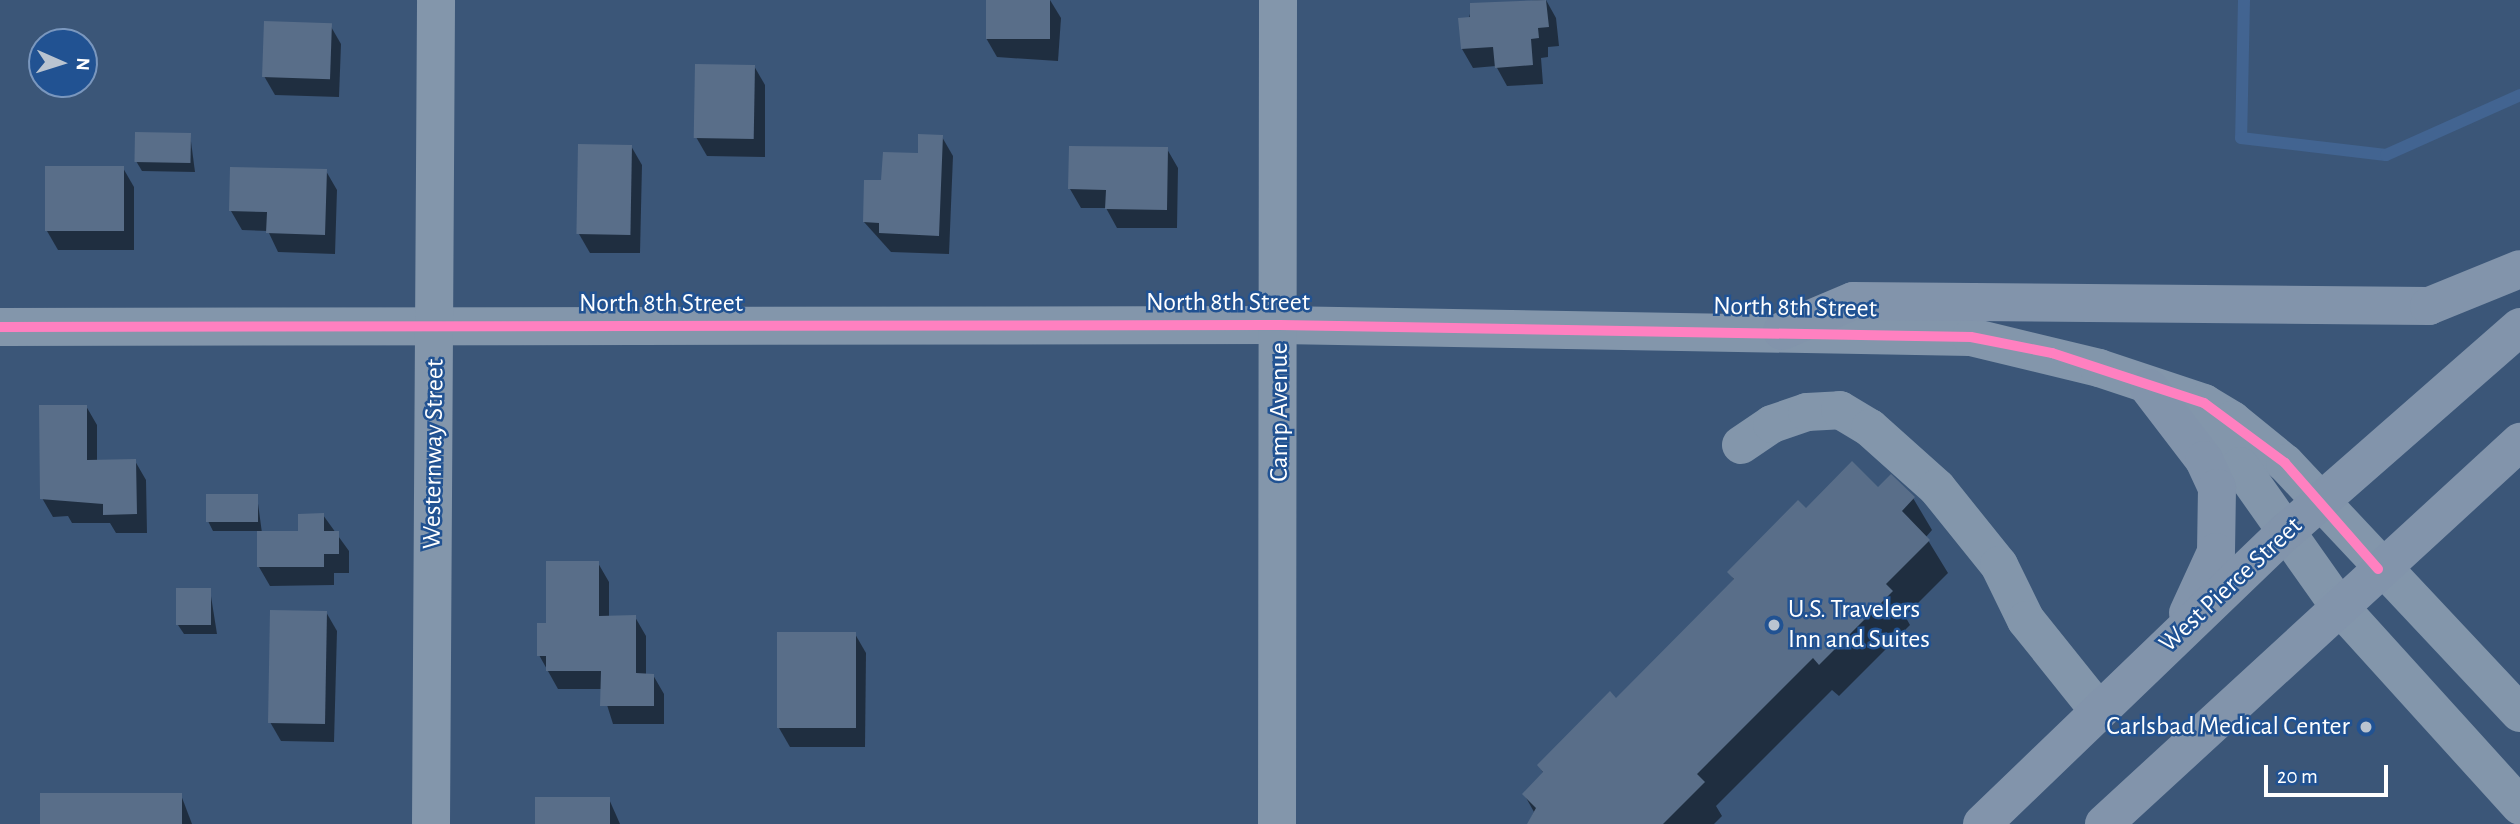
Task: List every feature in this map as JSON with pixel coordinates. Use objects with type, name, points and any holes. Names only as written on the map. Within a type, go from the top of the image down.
[{"type":"highway","points":[[1782,331],[1853,301],[2429,306],[2520,270]]},
{"type":"highway","name":"West Pierce Street","points":[[1982,824],[2288,530],[2520,327]]},
{"type":"highway","points":[[2149,388],[2204,460],[2217,488],[2216,552],[2176,637]]},
{"type":"highway","points":[[2104,824],[2338,605],[2520,442]]},
{"type":"street","name":"Westernway Street","points":[[430,824],[436,0]]},
{"type":"street","name":"Camp Avenue","points":[[1277,824],[1280,325],[1278,0]]},
{"type":"street","name":"North 8th Street","points":[[0,327],[1280,325],[1782,331],[1971,337],[2052,353],[2149,388],[2204,403],[2231,420],[2320,502],[2378,569],[2520,713]]},
{"type":"street","name":"North 8th Street","points":[[2149,388],[2210,433],[2288,530],[2338,605],[2520,806]]},
{"type":"street","points":[[1741,445],[1772,424],[1807,412],[1840,410],[1871,428],[1937,488],[1991,555],[2026,620],[2098,710]]},
{"type":"building","points":[[986,0],[1050,0],[1050,39],[986,39]]},
{"type":"building","points":[[1546,0],[1549,27],[1538,28],[1539,38],[1531,39],[1533,65],[1495,68],[1493,47],[1461,49],[1458,18],[1470,17],[1470,3]]},
{"type":"building","points":[[264,21],[332,23],[330,79],[262,77]]},
{"type":"building","points":[[695,64],[755,65],[754,139],[694,138]]},
{"type":"building","points":[[135,132],[191,133],[190,163],[134,162]]},
{"type":"building","points":[[918,134],[943,135],[939,236],[879,233],[879,223],[863,222],[864,180],[881,180],[883,152],[918,153]]},
{"type":"building","points":[[578,144],[632,145],[630,235],[576,234]]},
{"type":"building","points":[[1069,146],[1168,147],[1167,210],[1105,209],[1106,190],[1068,189]]},
{"type":"building","points":[[45,166],[124,166],[124,231],[45,231]]},
{"type":"building","points":[[230,167],[327,169],[325,235],[266,233],[267,212],[229,211]]},
{"type":"building","points":[[39,405],[87,405],[87,460],[136,459],[137,514],[103,515],[103,504],[40,499]]},
{"type":"building","name":"U.S. Travelers Inn and Suites","points":[[1852,461],[1878,487],[1891,474],[1915,497],[1902,511],[1930,540],[1886,584],[1893,591],[1819,665],[1813,658],[1697,774],[1705,782],[1663,824],[1527,824],[1536,808],[1522,794],[1543,772],[1537,765],[1610,691],[1616,698],[1734,579],[1727,572],[1798,500],[1806,508]]},
{"type":"building","points":[[206,494],[258,494],[258,522],[206,522]]},
{"type":"building","points":[[324,513],[324,531],[339,531],[339,554],[324,554],[324,567],[257,567],[257,531],[298,531],[298,514]]},
{"type":"building","points":[[546,561],[599,561],[599,616],[636,615],[636,673],[654,674],[654,706],[600,706],[601,671],[546,671],[546,656],[537,656],[537,623],[546,623]]},
{"type":"building","points":[[176,588],[211,588],[211,625],[176,625]]},
{"type":"building","points":[[270,610],[327,611],[325,724],[268,723]]},
{"type":"building","points":[[777,632],[856,632],[856,728],[777,728]]},
{"type":"building","points":[[40,793],[182,793],[182,824],[40,824]]},
{"type":"building","points":[[535,797],[610,797],[610,824],[535,824]]},
{"type":"waterway","points":[[2244,0],[2241,138],[2386,155],[2520,95]]},
{"type":"cycle path","points":[[0,327],[1280,325],[1971,337],[2052,353],[2204,403],[2285,463],[2378,569]]},
{"type":"place","name":"U.S. Travelers Inn and Suites","points":[[1774,625]]},
{"type":"place","name":"Carlsbad Medical Center","points":[[2366,727]]}]
